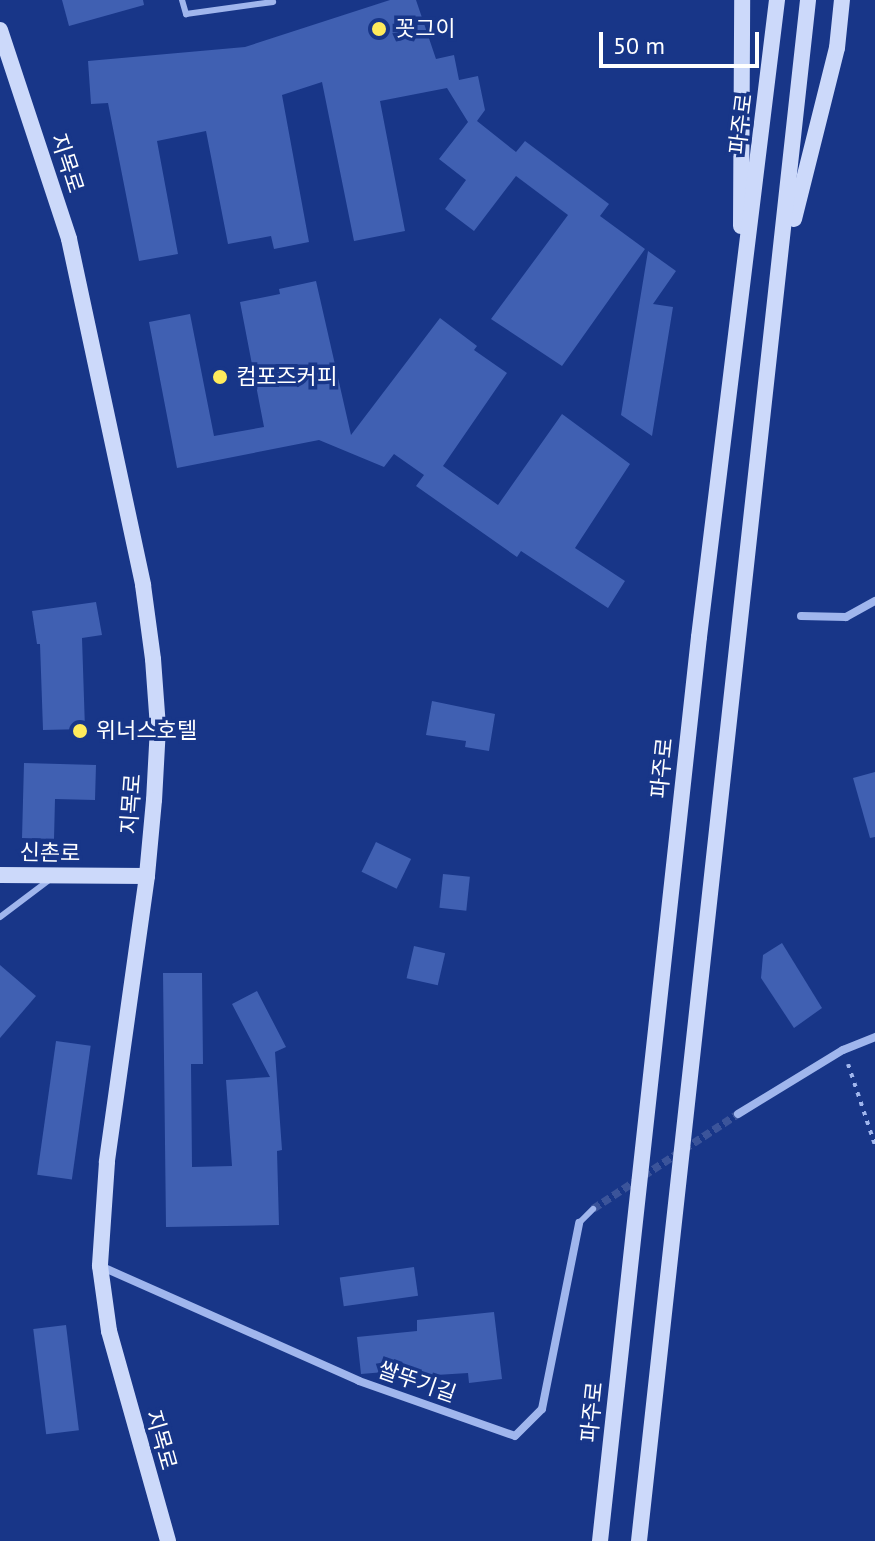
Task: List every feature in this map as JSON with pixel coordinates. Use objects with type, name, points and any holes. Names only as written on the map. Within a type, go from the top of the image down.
[{"type":"main road","points":[[741,292],[742,0]]},
{"type":"main road","name":"파주로","points":[[600,1541],[726,417],[777,0]]},
{"type":"main road","points":[[639,1541],[808,0]]},
{"type":"main road","points":[[779,274],[837,48],[842,0]]},
{"type":"main road","name":"지목로","points":[[2,43],[69,239],[143,585],[158,727],[147,876],[107,1162],[100,1266],[109,1331],[168,1541]]},
{"type":"main road","name":"신촌로","points":[[0,875],[147,876]]},
{"type":"street","points":[[801,616],[846,617],[875,601]]},
{"type":"street","points":[[738,1114],[843,1050],[875,1037]]},
{"type":"street","name":"쌀뚜기길","points":[[100,1266],[359,1381],[515,1436],[542,1409],[579,1223]]},
{"type":"lane","points":[[182,0],[186,14],[273,2]]},
{"type":"lane","points":[[0,917],[55,875]]},
{"type":"lane","points":[[579,1223],[593,1209]]},
{"type":"path","points":[[843,1050],[875,1145]]},
{"type":"building","points":[[62,0],[143,0],[144,5],[69,26]]},
{"type":"building","points":[[390,0],[416,0],[436,59],[454,55],[459,80],[478,76],[485,110],[477,121],[516,152],[525,141],[609,204],[600,216],[645,249],[562,366],[491,319],[568,215],[516,176],[474,231],[445,209],[466,180],[439,159],[468,122],[447,88],[380,101],[405,231],[354,241],[322,82],[282,95],[309,242],[274,249],[271,236],[228,244],[206,131],[157,141],[178,254],[139,261],[108,103],[91,104],[88,61],[245,47]]},
{"type":"building","points":[[648,251],[676,271],[653,304],[673,307],[652,436],[621,415]]},
{"type":"building","points":[[316,281],[351,435],[440,318],[477,346],[474,350],[507,373],[443,466],[498,505],[562,414],[630,464],[575,548],[625,581],[608,608],[521,551],[517,557],[416,486],[424,475],[394,454],[384,467],[319,440],[177,468],[149,322],[190,314],[214,436],[264,427],[240,302],[280,294],[279,289]]},
{"type":"building","points":[[96,602],[102,635],[82,638],[85,729],[43,730],[40,644],[37,644],[32,611]]},
{"type":"building","points":[[432,701],[495,714],[489,751],[465,747],[466,741],[426,735]]},
{"type":"building","points":[[24,763],[96,765],[95,800],[55,799],[54,839],[22,838]]},
{"type":"building","points":[[875,772],[875,837],[870,838],[853,778]]},
{"type":"building","points":[[376,842],[411,859],[397,889],[362,872]]},
{"type":"building","points":[[443,874],[470,877],[466,911],[439,908]]},
{"type":"building","points":[[782,943],[822,1008],[794,1028],[761,978],[763,955]]},
{"type":"building","points":[[414,946],[445,953],[438,985],[407,978]]},
{"type":"building","points":[[0,965],[36,996],[0,1038]]},
{"type":"building","points":[[163,973],[202,973],[203,1064],[191,1064],[192,1167],[232,1166],[226,1080],[270,1077],[232,1004],[257,991],[286,1047],[275,1052],[282,1150],[277,1151],[279,1225],[166,1227]]},
{"type":"building","points":[[56,1041],[91,1046],[72,1180],[37,1175]]},
{"type":"building","points":[[414,1267],[418,1296],[344,1306],[340,1277]]},
{"type":"building","points":[[494,1312],[502,1379],[469,1383],[468,1373],[420,1376],[420,1369],[361,1374],[357,1337],[417,1331],[417,1320]]},
{"type":"building","points":[[66,1325],[79,1430],[46,1434],[33,1329]]},
{"type":"tunnel","points":[[593,1209],[738,1114]]},
{"type":"place","name":"꼿그이","points":[[379,29]]},
{"type":"place","name":"컴포즈커피","points":[[220,377]]},
{"type":"place","name":"위너스호텔","points":[[80,731]]}]
